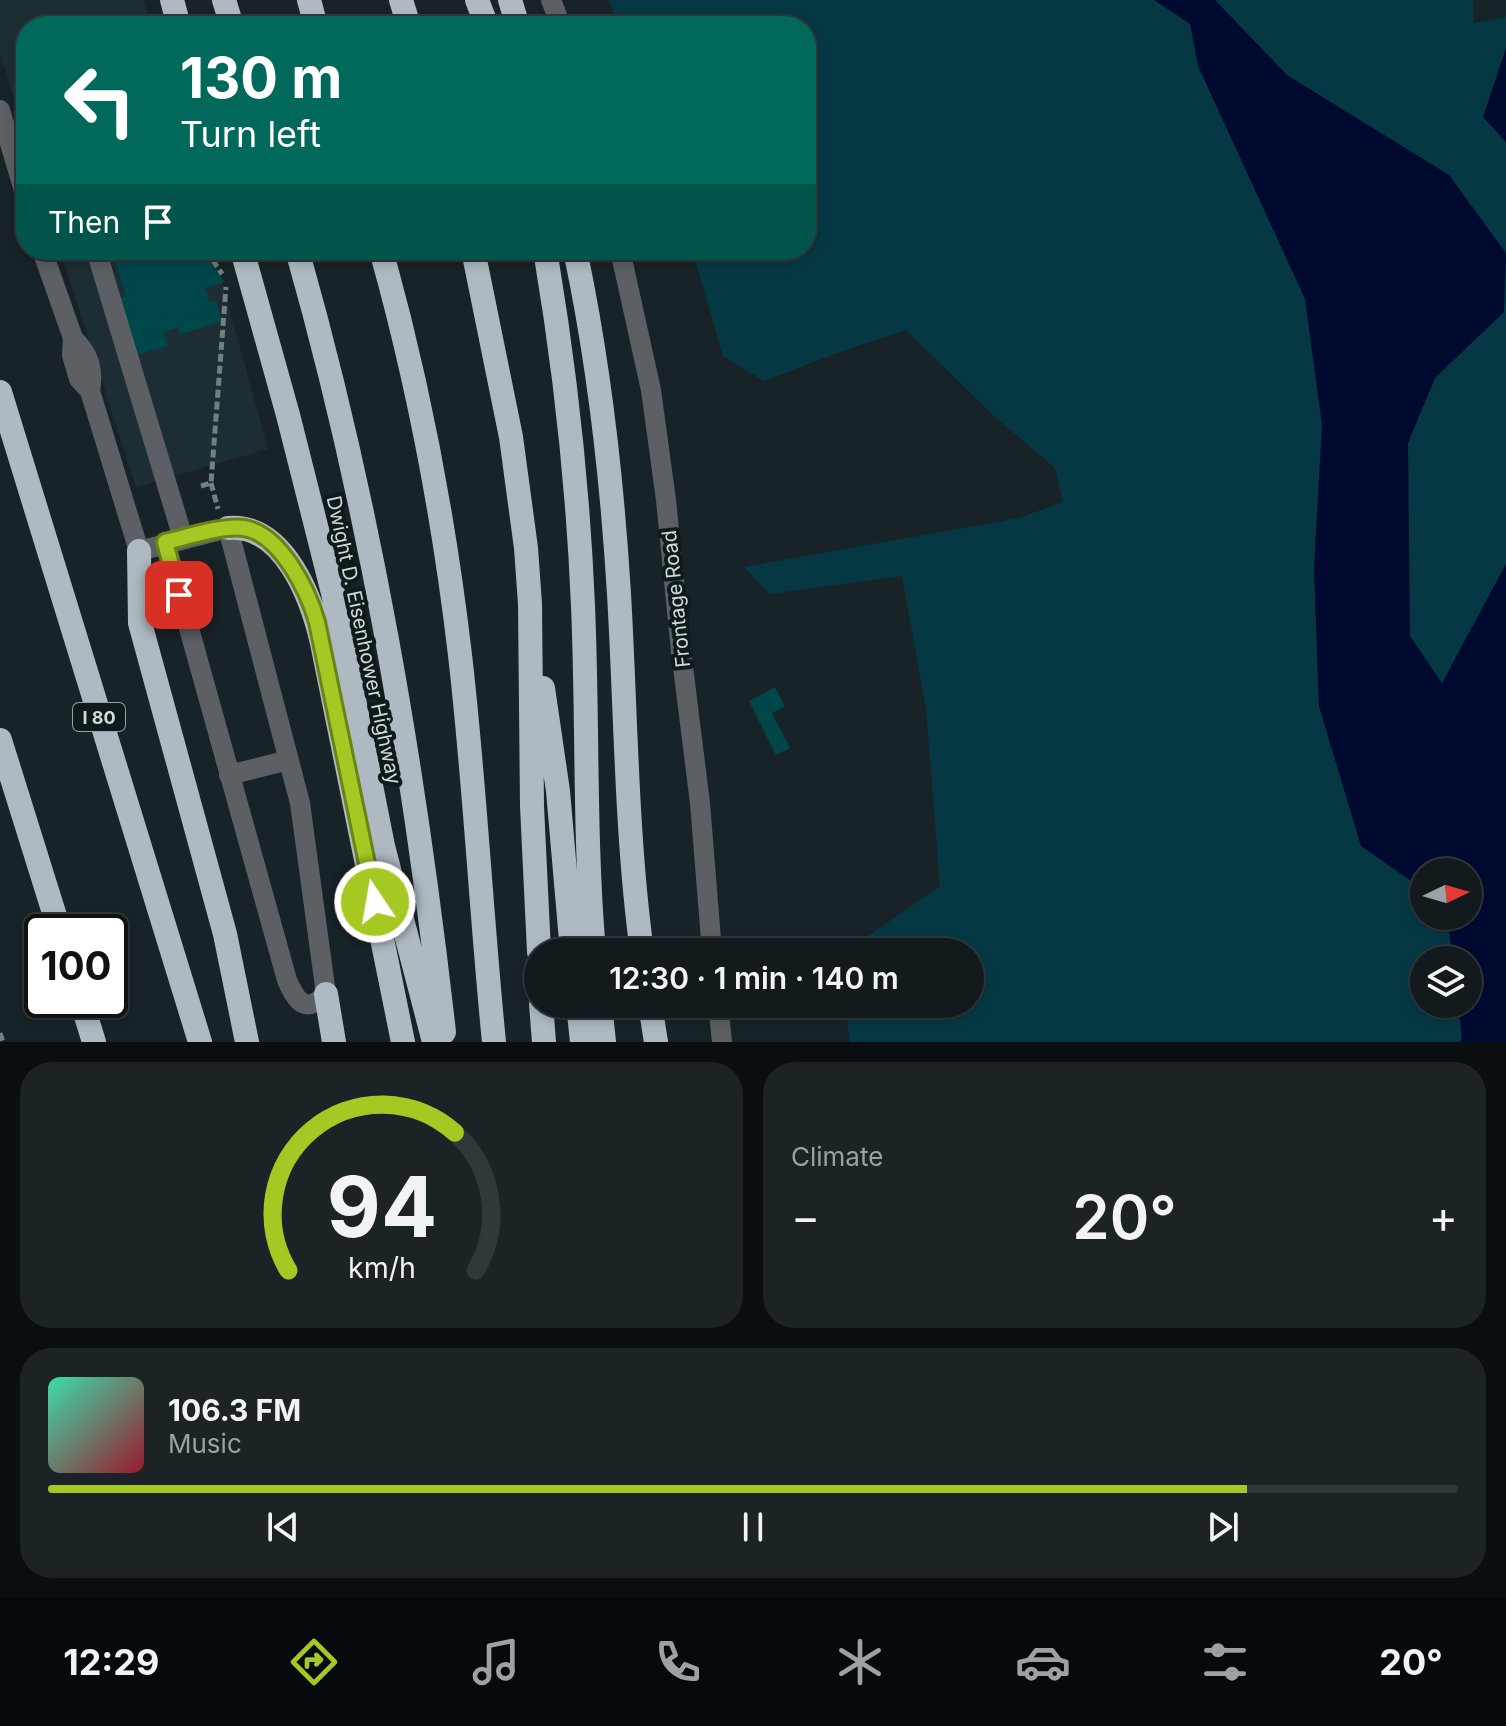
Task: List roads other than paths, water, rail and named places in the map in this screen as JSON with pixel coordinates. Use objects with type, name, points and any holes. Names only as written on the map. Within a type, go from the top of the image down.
[{"type":"highway","name":"Dwight D. Eisenhower Highway","points":[[245,260],[333,593],[383,846],[434,1042]]},
{"type":"highway","name":"Dwight D. Eisenhower Highway","points":[[300,260],[336,391],[388,636],[422,849],[445,1042]]},
{"type":"highway","points":[[383,260],[425,432],[450,584],[466,712],[494,1042]]},
{"type":"highway","points":[[475,260],[511,437],[530,604],[558,791],[571,938]]},
{"type":"highway","points":[[546,260],[571,424],[580,537],[593,938]]},
{"type":"highway","points":[[577,260],[597,371],[612,497],[633,863],[641,938]]},
{"type":"highway","name":"I 80","points":[[0,392],[200,1042]]},
{"type":"highway","points":[[228,528],[250,529],[269,542],[295,571],[312,605],[403,1042]]},
{"type":"highway","points":[[139,551],[140,623],[225,934],[247,1042]]},
{"type":"highway","points":[[530,604],[532,806],[538,938]]},
{"type":"highway","points":[[0,740],[54,914]]},
{"type":"highway","points":[[371,788],[403,1042]]},
{"type":"highway","points":[[326,994],[334,1042]]},
{"type":"highway","points":[[87,1018],[94,1042]]},
{"type":"highway","points":[[542,1018],[544,1042]]},
{"type":"highway","points":[[579,1018],[582,1042]]},
{"type":"highway","points":[[601,1018],[604,1042]]},
{"type":"highway","points":[[652,1018],[656,1042]]},
{"type":"lane","points":[[0,110],[16,164]]},
{"type":"lane","points":[[46,260],[73,338],[72,355],[79,379],[90,391],[139,551],[174,540],[228,528],[300,803],[326,994],[313,1004],[303,1004],[295,999],[287,980],[229,775],[174,540],[99,260]]},
{"type":"lane","name":"Frontage Road","points":[[622,260],[651,390],[666,500],[700,803],[711,938]]},
{"type":"lane","points":[[229,775],[289,760]]},
{"type":"lane","points":[[719,1018],[722,1042]]},
{"type":"water","points":[[1154,0],[1215,0],[1287,75],[1449,175],[1506,253],[1504,312],[1435,378],[1408,443],[1410,636],[1442,683],[1506,564],[1506,1042],[1460,1042],[1460,1018],[1482,1018],[1482,946],[1451,946],[1449,930],[1482,930],[1482,858],[1410,858],[1410,880],[1361,846],[1319,706],[1314,568],[1322,425],[1305,299],[1198,66],[1190,24]]},
{"type":"water","points":[[1506,48],[1506,142],[1483,117]]}]
